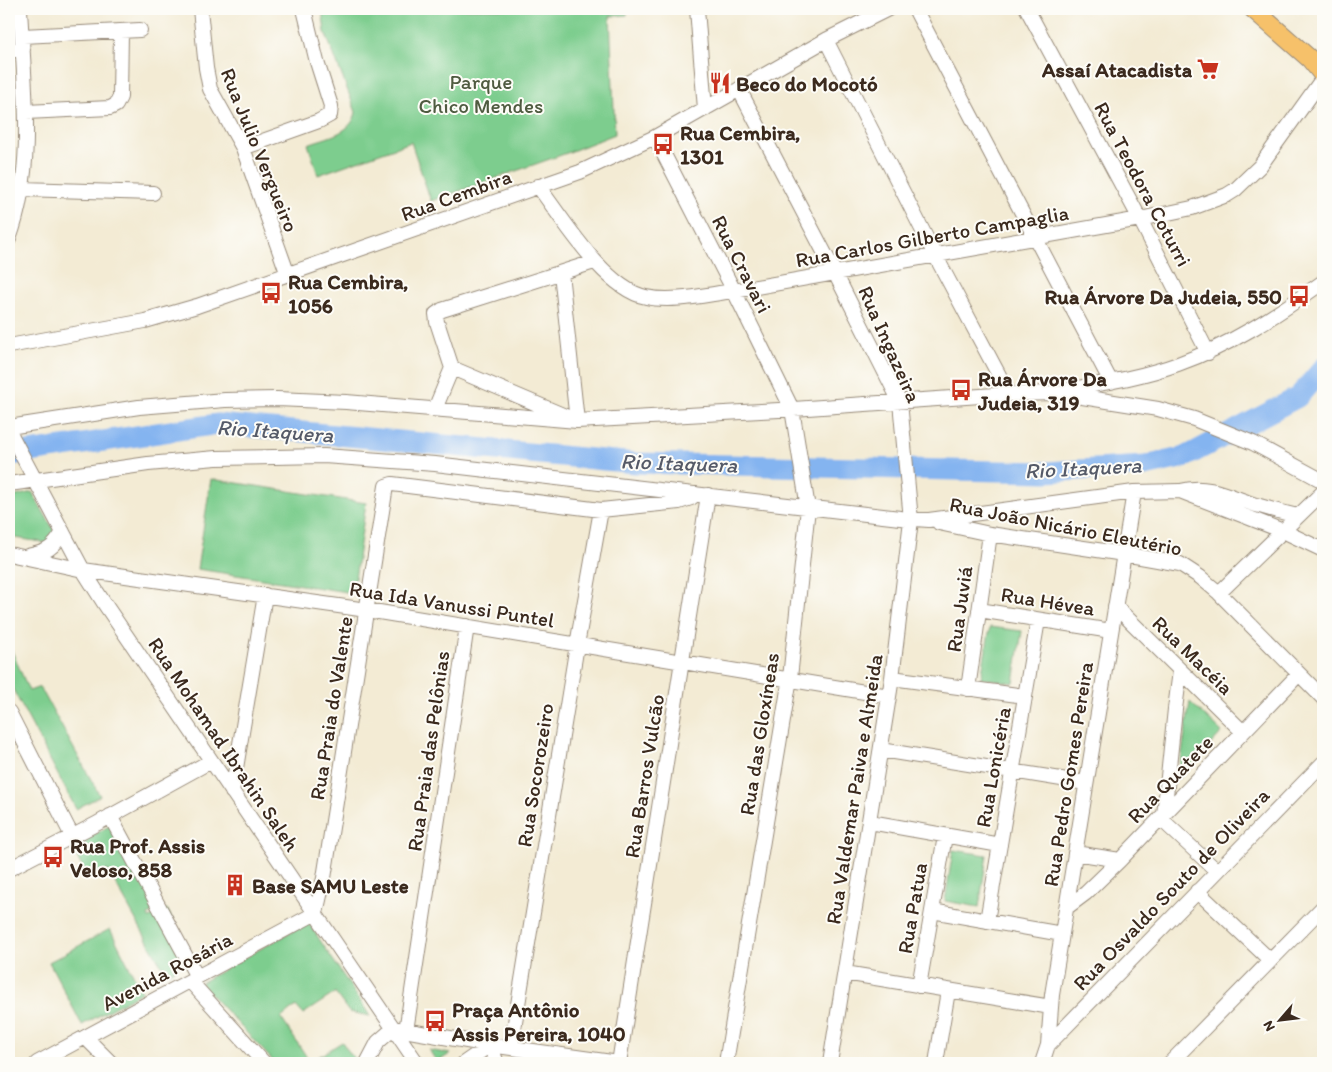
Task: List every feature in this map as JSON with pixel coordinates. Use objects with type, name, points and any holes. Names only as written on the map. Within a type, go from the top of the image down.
[{"type":"main road","points":[[1253,9],[1317,61],[1323,76]]},
{"type":"street","name":"Rua Julio Vergueiro","points":[[200,9],[210,89],[243,148],[288,275]]},
{"type":"street","points":[[243,148],[319,121],[326,118],[331,111],[329,98],[316,62],[304,9]]},
{"type":"street","points":[[697,9],[704,109]]},
{"type":"street","name":"Rua Cembira","points":[[9,346],[145,321],[197,306],[580,172],[655,137],[826,40],[888,9]]},
{"type":"street","points":[[915,9],[1111,382]]},
{"type":"street","name":"Rua Teodora Coturri","points":[[1027,9],[1140,219],[1208,352]]},
{"type":"street","points":[[9,239],[13,208],[22,190],[25,158],[26,112],[23,43],[16,12]]},
{"type":"street","points":[[9,50],[23,43],[140,30]]},
{"type":"street","points":[[26,112],[110,108],[116,105],[120,97],[121,31]]},
{"type":"street","points":[[826,40],[1009,394]]},
{"type":"street","name":"Rua Carlos Gilberto Campaglia","points":[[538,186],[594,262],[624,288],[646,297],[670,299],[734,291],[1036,238],[1192,208],[1227,195],[1235,190],[1260,166],[1323,76]]},
{"type":"street","name":"Rua Ingazeira","points":[[739,89],[900,402],[911,520]]},
{"type":"street","name":"Rua Cravari","points":[[655,137],[734,291],[794,416]]},
{"type":"street","points":[[22,190],[153,194]]},
{"type":"street","points":[[435,409],[452,368],[436,314],[442,310],[594,262]]},
{"type":"street","points":[[561,273],[577,421]]},
{"type":"street","points":[[10,431],[130,408],[225,400],[277,399],[346,402],[577,421],[794,416],[900,402],[1056,392],[1161,370],[1208,352],[1236,340],[1323,282]]},
{"type":"street","points":[[452,368],[577,421]]},
{"type":"street","points":[[1056,392],[1158,409],[1194,419],[1253,443],[1323,481]]},
{"type":"street","name":"Rua das Gloxíneas","points":[[726,1063],[790,678],[808,508],[794,416]]},
{"type":"street","name":"Rua Mohamad Ibrahin Saleh","points":[[10,431],[83,570],[232,792],[400,1029],[417,1063]]},
{"type":"street","points":[[9,484],[34,478],[148,464],[216,458],[324,456],[436,464],[911,520],[929,520],[1134,492],[1180,491],[1196,488],[1214,490],[1256,505],[1298,516]]},
{"type":"street","name":"Rua Praia do Valente","points":[[316,913],[324,878],[367,610],[384,488],[392,484],[601,510]]},
{"type":"street","points":[[1180,491],[1323,550]]},
{"type":"street","name":"Rua Pedro Gomes Pereira","points":[[1042,1063],[1048,1044],[1051,1007],[1066,908],[1134,492]]},
{"type":"street","points":[[1219,593],[1323,492]]},
{"type":"street","points":[[601,510],[679,502],[702,494]]},
{"type":"street","name":"Rua Barros Vulcão","points":[[619,1063],[682,662],[702,494]]},
{"type":"street","name":"Rua Socorozeiro","points":[[511,1047],[601,510]]},
{"type":"street","name":"Rua Valdemar Paiva e Almeida","points":[[830,1063],[892,678],[911,520]]},
{"type":"street","name":"Rua João Nicário Eleutério","points":[[929,520],[990,534],[1180,564],[1200,577],[1219,593],[1323,698]]},
{"type":"street","points":[[14,556],[47,551],[53,547],[63,532]]},
{"type":"street","name":"Rua Juviá","points":[[968,689],[990,534]]},
{"type":"street","name":"Rua Ida Vanussi Puntel","points":[[14,556],[83,570],[265,594],[790,678],[889,696]]},
{"type":"street","points":[[232,792],[265,594]]},
{"type":"street","name":"Rua Macéia","points":[[1115,606],[1243,732]]},
{"type":"street","name":"Rua Hévea","points":[[979,610],[1111,631]]},
{"type":"street","name":"Rua Lonicéria","points":[[987,921],[1038,620]]},
{"type":"street","name":"Rua Praia das Pelônias","points":[[400,1029],[467,626]]},
{"type":"street","points":[[1180,671],[1162,816],[1217,871]]},
{"type":"street","name":"Rua Quatete","points":[[1066,908],[1086,893],[1120,860],[1299,674]]},
{"type":"street","points":[[892,678],[1025,696]]},
{"type":"street","points":[[9,712],[72,836]]},
{"type":"street","points":[[881,750],[1086,783]]},
{"type":"street","points":[[9,869],[211,761]]},
{"type":"street","name":"Rua Osvaldo Souto de Oliveira","points":[[1048,1044],[1323,762]]},
{"type":"street","points":[[110,816],[194,979],[264,1063]]},
{"type":"street","points":[[870,822],[1000,844]]},
{"type":"street","name":"Rua Patua","points":[[919,986],[945,836]]},
{"type":"street","points":[[1075,853],[1120,860]]},
{"type":"street","points":[[1196,891],[1270,960]]},
{"type":"street","points":[[1170,1063],[1323,907]]},
{"type":"street","points":[[932,911],[1062,934]]},
{"type":"street","name":"Avenida Rosária","points":[[37,1063],[316,913]]},
{"type":"street","points":[[846,973],[1051,1007]]},
{"type":"street","points":[[936,1063],[948,991]]},
{"type":"street","points":[[367,1063],[378,1042],[400,1029],[490,1045],[619,1063]]},
{"type":"street","points":[[86,1038],[111,1063]]},
{"type":"street","points":[[464,1063],[490,1045]]},
{"type":"street","points":[[490,1045],[497,1063]]},
{"type":"green space","name":"Parque Chico Mendes","points":[[322,9],[627,9],[627,15],[610,16],[615,134],[431,201],[411,142],[318,175],[308,144],[344,130],[354,119],[356,112],[325,32]]},
{"type":"green space","points":[[211,479],[366,503],[353,593],[197,569]]},
{"type":"green space","points":[[32,492],[55,532],[48,543],[9,537],[9,498]]},
{"type":"green space","points":[[990,627],[1022,631],[1014,683],[981,678]]},
{"type":"green space","points":[[9,644],[29,691],[40,687],[100,796],[76,809],[9,682]]},
{"type":"green space","points":[[1190,702],[1222,732],[1178,779]]},
{"type":"green space","points":[[111,825],[159,909],[148,915],[149,918],[167,909],[189,950],[173,960],[177,968],[166,974],[108,870],[88,879],[72,847]]},
{"type":"green space","points":[[953,850],[987,855],[979,907],[945,901]]},
{"type":"green space","points":[[308,922],[370,1016],[349,1012],[335,993],[303,1014],[296,1006],[281,1018],[310,1062],[342,1042],[354,1059],[354,1063],[275,1063],[200,983]]},
{"type":"green space","points":[[110,929],[142,992],[82,1025],[49,962]]},
{"type":"green space","points":[[429,1050],[450,1054],[437,1062]]},
{"type":"waterway","name":"Rio Itaquera","points":[[9,455],[218,424],[636,463],[1046,472],[1145,466],[1185,457],[1298,397],[1323,368]]},
{"type":"place","name":"Assaí Atacadista","points":[[1208,69]]},
{"type":"place","name":"Beco do Mocotó","points":[[720,83]]},
{"type":"place","name":"Rua Cembira, 1301","points":[[663,144]]},
{"type":"place","name":"Rua Cembira, 1056","points":[[271,293]]},
{"type":"place","name":"Rua Árvore Da Judeia, 550","points":[[1299,296]]},
{"type":"place","name":"Rua Árvore Da Judeia, 319","points":[[961,390]]},
{"type":"place","name":"Rua Prof. Assis Veloso, 858","points":[[53,857]]},
{"type":"place","name":"Base SAMU Leste","points":[[235,885]]},
{"type":"place","name":"Praça Antônio Assis Pereira, 1040","points":[[435,1021]]}]
